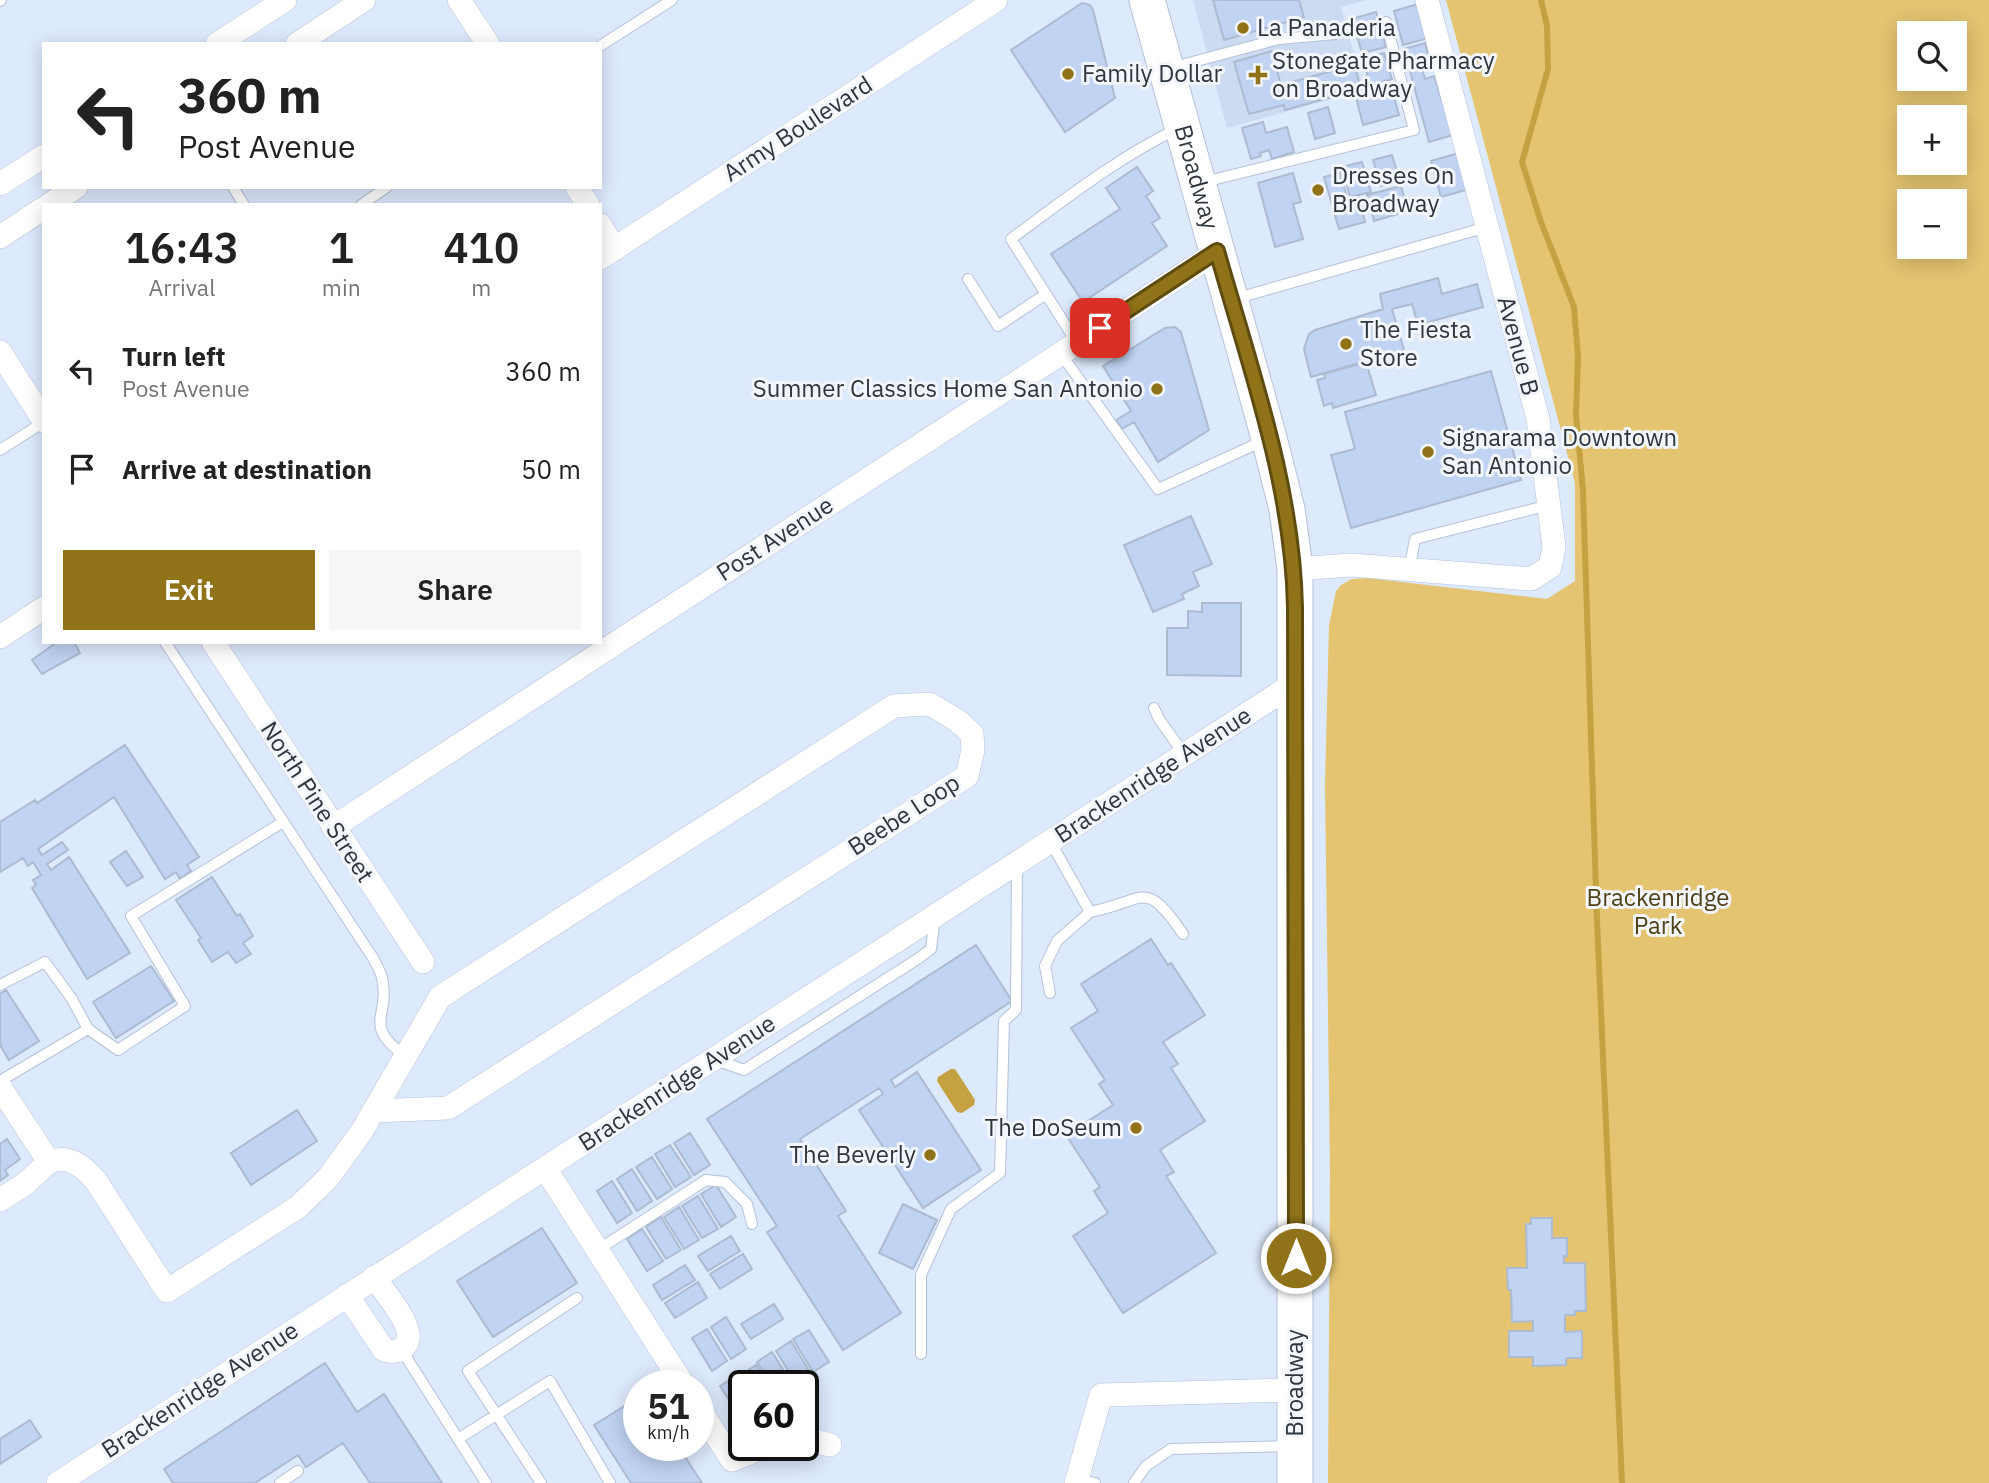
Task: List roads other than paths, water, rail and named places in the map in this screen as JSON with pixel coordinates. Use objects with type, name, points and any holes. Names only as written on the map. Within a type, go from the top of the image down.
[{"type":"main road","name":"Broadway","points":[[1147,0],[1269,438],[1287,509],[1294,569],[1295,1483]]},
{"type":"street","points":[[220,42],[285,0]]},
{"type":"street","points":[[300,42],[364,0]]},
{"type":"street","points":[[459,0],[487,42]]},
{"type":"street","name":"Army Boulevard","points":[[608,253],[996,0]]},
{"type":"street","name":"Avenue B","points":[[1294,569],[1351,565],[1531,579],[1550,567],[1554,547],[1538,419],[1427,0]]},
{"type":"street","points":[[0,184],[42,157]]},
{"type":"street","points":[[53,203],[73,189]]},
{"type":"street","points":[[0,237],[42,209]]},
{"type":"street","points":[[602,232],[608,253]]},
{"type":"street","name":"Post Avenue","points":[[333,827],[1217,251]]},
{"type":"street","points":[[0,352],[42,418]]},
{"type":"street","points":[[0,636],[42,609]]},
{"type":"street","name":"North Pine Street","points":[[214,644],[422,962]]},
{"type":"street","name":"Brackenridge Avenue","points":[[58,1483],[714,1059],[797,1021],[866,976],[936,915],[1295,682]]},
{"type":"street","name":"Beebe Loop","points":[[374,1111],[448,1108],[967,776],[973,750],[972,734],[958,721],[930,704],[894,706],[440,997],[405,1056]]},
{"type":"street","points":[[0,1200],[25,1184],[49,1162],[66,1160],[83,1167],[96,1181],[167,1291],[298,1207],[328,1178],[349,1152],[405,1056]]},
{"type":"street","points":[[0,1087],[49,1162]]},
{"type":"street","points":[[545,1168],[674,1370]]},
{"type":"street","points":[[347,1295],[384,1350],[395,1352],[401,1349],[408,1340],[409,1328],[374,1277]]},
{"type":"street","points":[[1083,1482],[1101,1395],[1296,1390]]},
{"type":"street","points":[[714,1432],[728,1454]]},
{"type":"street","points":[[819,1442],[830,1445]]},
{"type":"lane","points":[[602,45],[672,0]]},
{"type":"lane","points":[[1198,183],[1414,130],[1386,22]]},
{"type":"lane","points":[[1167,69],[1279,39],[1335,34]]},
{"type":"lane","points":[[1182,126],[1143,146],[1010,239],[1046,294],[1069,348],[1158,489],[1269,438]]},
{"type":"lane","points":[[363,203],[384,189]]},
{"type":"lane","points":[[1231,300],[1487,227]]},
{"type":"lane","points":[[968,279],[998,326],[1046,294]]},
{"type":"lane","points":[[0,450],[42,421]]},
{"type":"lane","points":[[1409,571],[1415,539],[1549,505]]},
{"type":"lane","points":[[166,644],[373,958],[383,978],[379,1015],[382,1031],[389,1045],[405,1056]]},
{"type":"lane","points":[[1154,708],[1184,754]]},
{"type":"lane","points":[[0,985],[45,962],[72,999],[88,1029],[118,1050],[184,1006],[131,916],[283,822]]},
{"type":"lane","points":[[1050,841],[1090,912]]},
{"type":"lane","points":[[921,1354],[922,1275],[926,1264],[951,1209],[1000,1173],[1004,1021],[1016,1010],[1017,862]]},
{"type":"lane","points":[[1050,993],[1045,966],[1058,941],[1090,912],[1114,907],[1136,896],[1157,900],[1183,934]]},
{"type":"lane","points":[[0,1081],[88,1029]]},
{"type":"lane","points":[[596,1251],[706,1180],[725,1182],[747,1205],[752,1224]]},
{"type":"lane","points":[[541,1483],[468,1371],[577,1298]]},
{"type":"lane","points":[[401,1349],[486,1483]]},
{"type":"lane","points":[[457,1439],[550,1381],[610,1483]]},
{"type":"lane","points":[[1134,1483],[1146,1466],[1171,1450],[1295,1446]]},
{"type":"lane","points":[[279,1483],[298,1471]]},
{"type":"waterway","points":[[1541,0],[1547,26],[1548,69],[1522,162],[1541,222],[1574,307],[1578,357],[1576,414],[1583,491],[1597,921],[1622,1483]]},
{"type":"place","name":"La Panaderia","points":[[1243,28]]},
{"type":"place","name":"Family Dollar","points":[[1068,74]]},
{"type":"place","name":"Stonegate Pharmacy on Broadway","points":[[1258,75]]},
{"type":"place","name":"Dresses On Broadway","points":[[1318,190]]},
{"type":"place","name":"The Fiesta Store","points":[[1346,344]]},
{"type":"place","name":"Summer Classics Home San Antonio","points":[[1157,389]]},
{"type":"place","name":"Signarama Downtown San Antonio","points":[[1428,452]]},
{"type":"place","name":"The DoSeum","points":[[1136,1128]]},
{"type":"place","name":"The Beverly","points":[[930,1155]]},
{"type":"park label","name":"Brackenridge Park","points":[[1658,912]]}]
